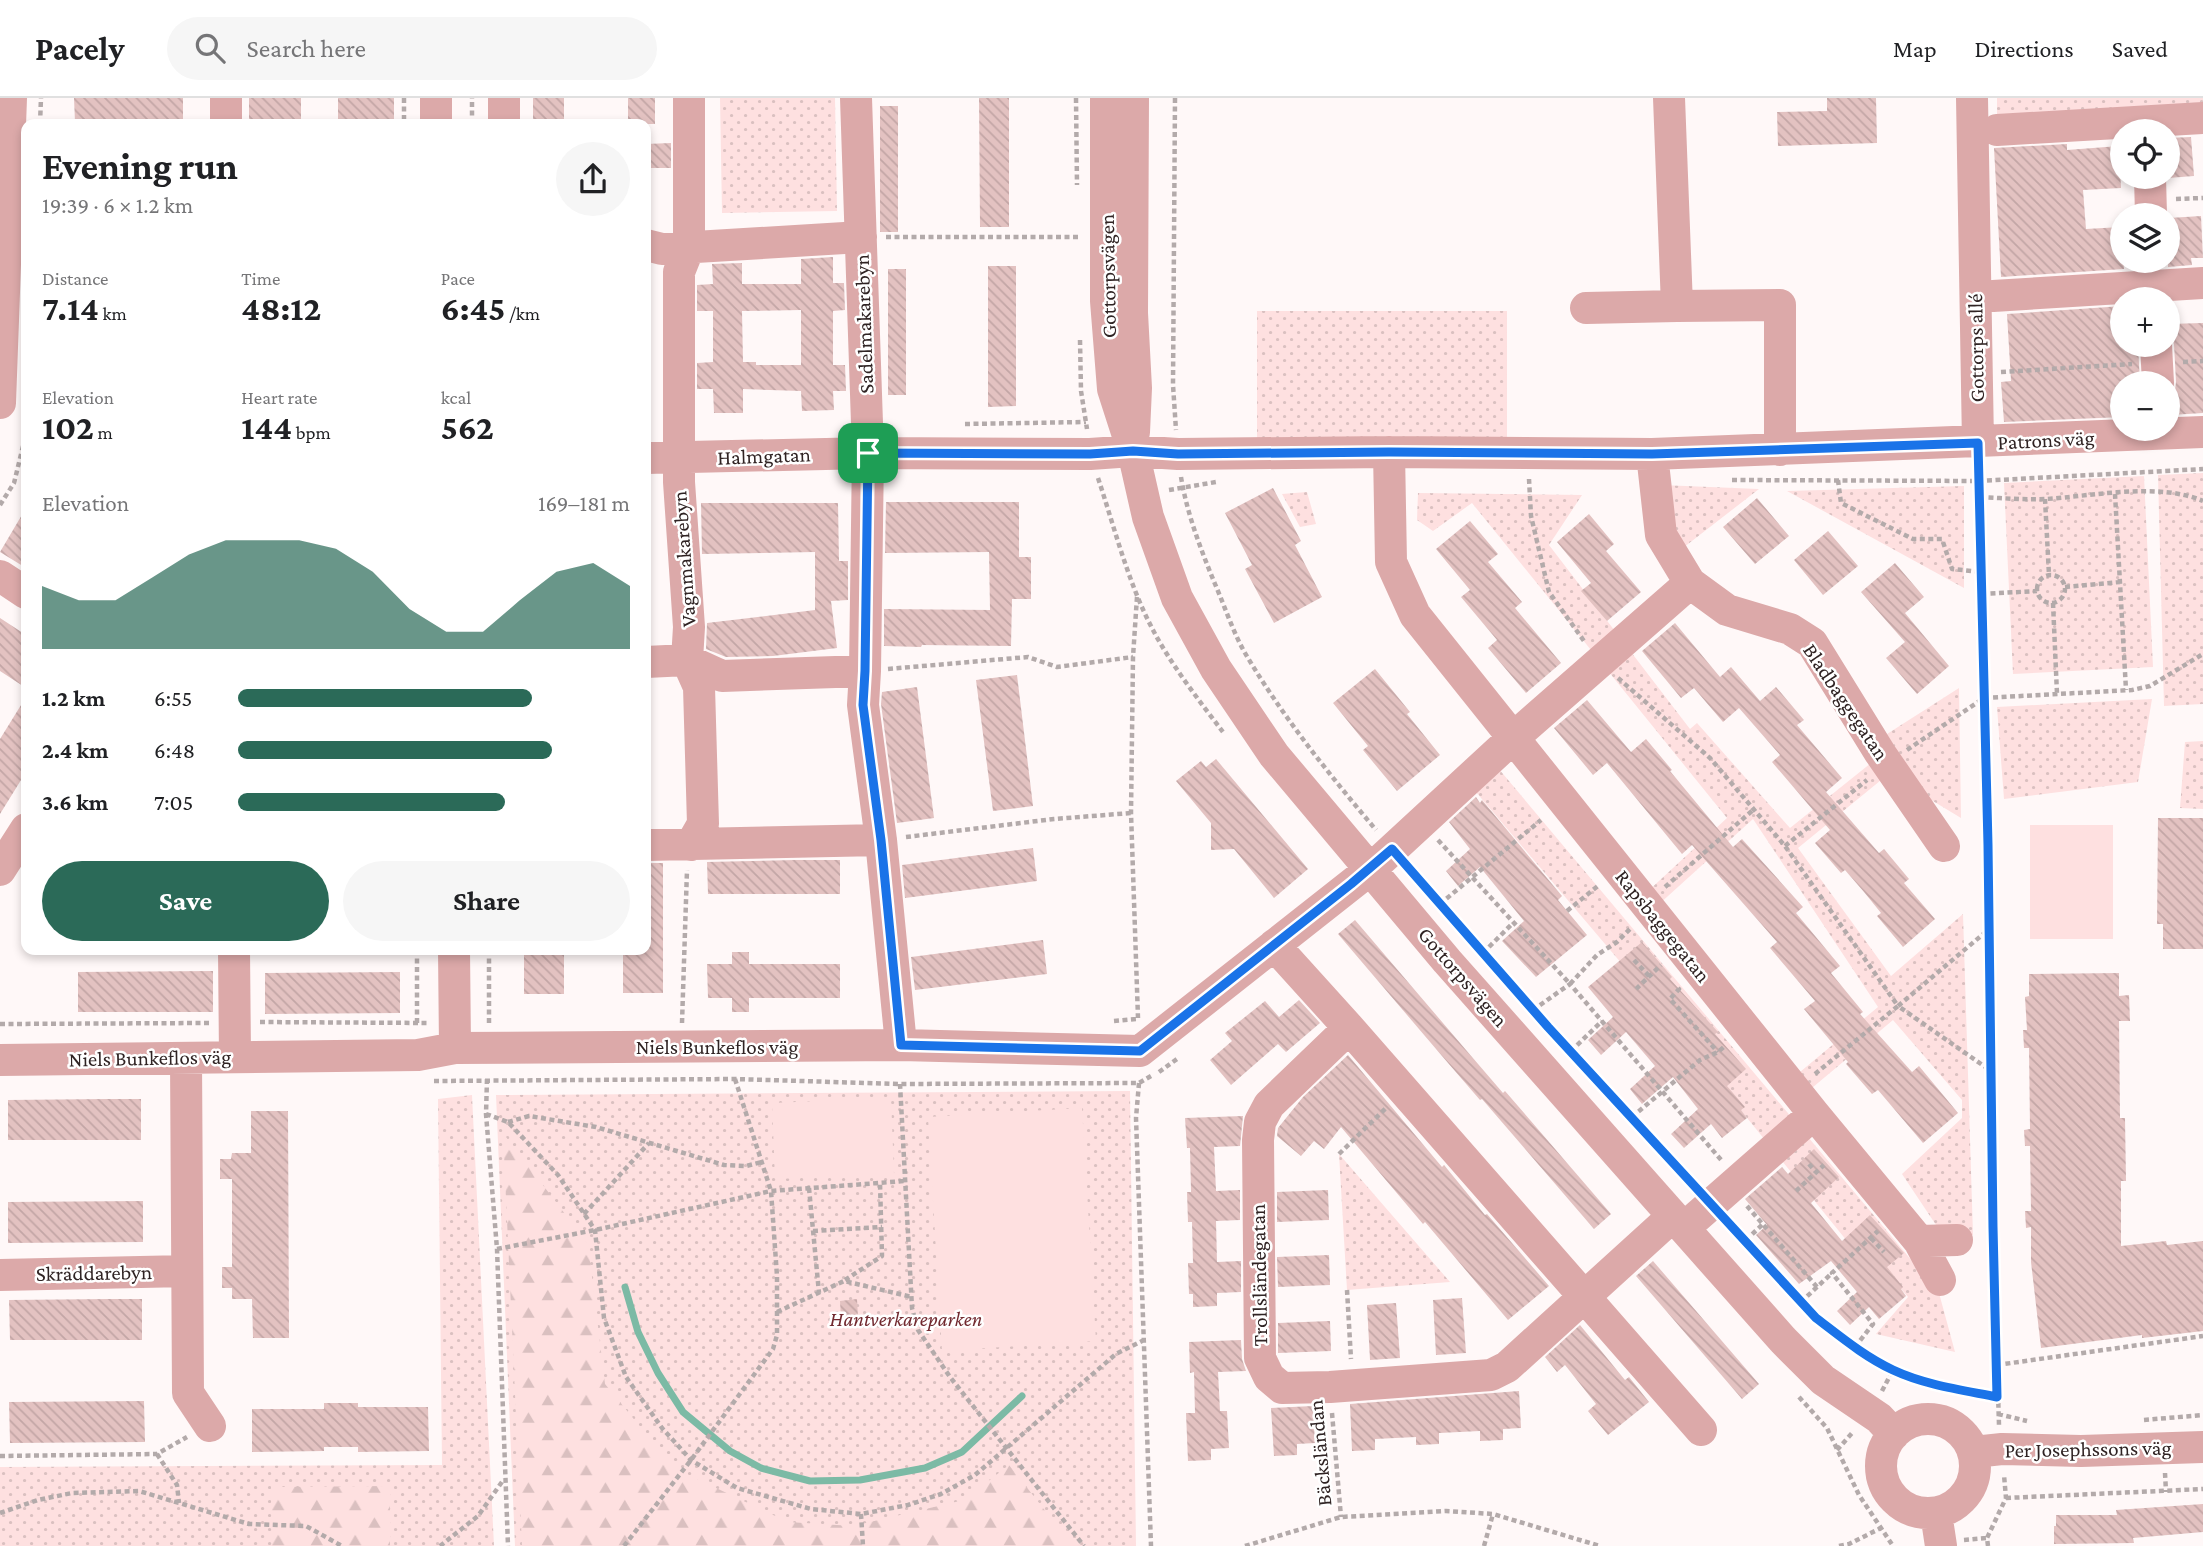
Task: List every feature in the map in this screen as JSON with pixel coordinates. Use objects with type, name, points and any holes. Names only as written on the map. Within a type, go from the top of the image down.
[{"type":"street","points":[[0,403],[14,348],[11,98]]},
{"type":"street","points":[[226,98],[226,119]]},
{"type":"street","points":[[436,98],[436,119]]},
{"type":"street","points":[[504,98],[504,119]]},
{"type":"street","points":[[679,458],[679,272],[689,247],[689,98]]},
{"type":"street","name":"Sadelmakarebyn","points":[[856,98],[868,453]]},
{"type":"street","name":"Gottorpsvägen","points":[[1106,98],[1106,301],[1113,389],[1133,451],[1148,517],[1178,598],[1216,669],[1274,755],[1381,859],[1447,961],[1678,1222],[1783,1340],[1823,1380],[1879,1418],[1894,1434]]},
{"type":"street","name":"Gottorpsvägen","points":[[1133,98],[1132,313],[1136,388],[1133,451]]},
{"type":"street","points":[[1669,98],[1677,306]]},
{"type":"street","name":"Gottorps allé","points":[[1972,98],[1978,443]]},
{"type":"street","points":[[1997,131],[2147,117],[2203,118]]},
{"type":"street","name":"Sadelmakarebyn","points":[[651,246],[662,249],[861,237]]},
{"type":"street","points":[[1993,296],[2155,282],[2203,283]]},
{"type":"street","points":[[1586,308],[1780,304],[1780,450]]},
{"type":"street","name":"Patrons väg","points":[[2180,432],[2203,432]]},
{"type":"street","name":"Patrons väg","points":[[1133,451],[1178,454],[1652,454],[1978,443],[2110,435]]},
{"type":"street","name":"Halmgatan","points":[[651,458],[868,453],[1090,454],[1133,451]]},
{"type":"street","name":"Rapsbaggegatan","points":[[1389,452],[1391,562],[1415,615],[1619,870],[1638,916],[1669,956],[1805,1102],[1919,1241],[1940,1280]]},
{"type":"street","points":[[868,453],[863,705],[881,840],[901,1045]]},
{"type":"street","name":"Bladbaggegatan","points":[[1652,454],[1661,535],[1690,583],[1727,610],[1790,629],[1812,643],[1888,764],[1944,846]]},
{"type":"street","name":"Vagnmakarebyn","points":[[679,458],[689,627],[687,660],[699,687],[703,824],[691,845]]},
{"type":"street","points":[[0,576],[21,590]]},
{"type":"street","points":[[1381,859],[1513,738],[1690,583]]},
{"type":"street","points":[[651,662],[687,660],[722,676],[865,671]]},
{"type":"street","points":[[651,845],[881,840]]},
{"type":"street","name":"Niels Bunkeflos väg","points":[[0,1060],[418,1055],[455,1036],[685,1047],[901,1045],[1140,1051],[1381,859]]},
{"type":"street","points":[[1274,945],[1701,1430]]},
{"type":"street","points":[[234,955],[235,1058]]},
{"type":"street","points":[[454,955],[455,1036]]},
{"type":"street","name":"Trollsländegatan","points":[[1349,1028],[1269,1105],[1259,1122],[1260,1358],[1269,1377],[1282,1388],[1491,1375],[1507,1367],[1582,1297],[1678,1222]]},
{"type":"street","points":[[186,1058],[188,1393],[210,1426]]},
{"type":"street","points":[[1678,1222],[1727,1190],[1805,1102]]},
{"type":"street","points":[[1919,1241],[1957,1240]]},
{"type":"street","name":"Skräddarebyn","points":[[0,1275],[187,1271]]},
{"type":"street","points":[[1923,1419],[1939,1420],[1954,1426],[1966,1438],[1973,1452],[1976,1468],[1972,1484],[1964,1498],[1951,1508],[1936,1513],[1921,1513],[1896,1500],[1882,1475],[1885,1446],[1894,1434],[1907,1424],[1923,1419]]},
{"type":"street","name":"Per Josephssons väg","points":[[1973,1452],[2002,1449],[2081,1451],[2203,1447]]},
{"type":"street","points":[[1936,1513],[1941,1546]]},
{"type":"path","points":[[40,119],[41,98]]},
{"type":"path","points":[[404,98],[404,119]]},
{"type":"path","points":[[472,98],[472,119]]},
{"type":"path","points":[[1175,98],[1173,385],[1178,454],[1185,503],[1207,564],[1244,651],[1290,722],[1338,785],[1381,859],[1440,904],[1632,1117],[1727,1190],[1763,1224],[1817,1287]]},
{"type":"path","points":[[861,237],[1084,237]]},
{"type":"path","points":[[1976,373],[2157,364]]},
{"type":"path","points":[[1081,391],[1090,454],[1137,596]]},
{"type":"path","points":[[1422,822],[1570,984],[1663,1091],[1727,1190],[1746,1240],[1816,1318],[1855,1347],[1893,1370],[1957,1390],[1997,1397],[1978,443]]},
{"type":"path","points":[[0,505],[14,483],[21,454]]},
{"type":"path","points":[[1529,479],[1531,516],[1549,592],[1600,662],[1710,758],[1785,846],[1898,1006],[1991,1071]]},
{"type":"path","points":[[1838,481],[1842,503],[1913,539],[1942,539],[1952,569],[1981,572]]},
{"type":"path","points":[[1980,497],[2045,499],[2161,491],[2188,495],[2203,501]]},
{"type":"path","points":[[2115,494],[2126,690]]},
{"type":"path","points":[[2045,499],[2049,575]]},
{"type":"path","points":[[2049,575],[2059,577],[2065,587],[2062,597],[2053,603],[2043,601],[2037,592],[2039,581],[2049,575]]},
{"type":"path","points":[[2065,587],[2120,582]]},
{"type":"path","points":[[1982,594],[2037,592]]},
{"type":"path","points":[[2053,603],[2057,694]]},
{"type":"path","points":[[1785,846],[1888,764],[1984,698],[2126,690],[2150,686],[2203,654]]},
{"type":"path","points":[[865,671],[1028,657],[1057,667],[1133,657]]},
{"type":"path","points":[[1533,1010],[1570,984],[1597,955],[1616,942],[1638,916],[1753,809]]},
{"type":"path","points":[[881,840],[1054,819],[1131,813]]},
{"type":"path","points":[[1440,904],[1541,820]]},
{"type":"path","points":[[685,1047],[682,1021],[687,866],[691,845]]},
{"type":"path","points":[[1567,911],[1619,870]]},
{"type":"path","points":[[1483,953],[1514,923]]},
{"type":"path","points":[[1805,1102],[1898,1006],[1989,929]]},
{"type":"path","points":[[417,955],[418,1055]]},
{"type":"path","points":[[489,955],[486,1114],[497,1249],[508,1546]]},
{"type":"path","points":[[1666,975],[1669,956]]},
{"type":"path","points":[[1636,989],[1669,956]]},
{"type":"path","points":[[1634,960],[1649,976]]},
{"type":"path","points":[[1673,982],[1679,989],[1670,999],[1718,1052]]},
{"type":"path","points":[[1102,1021],[1139,1019],[1150,1014]]},
{"type":"path","points":[[1571,1052],[1602,1021]]},
{"type":"path","points":[[0,1024],[417,1023],[455,1036],[489,1036]]},
{"type":"path","points":[[1632,1117],[1700,1060],[1718,1052],[1728,1043]]},
{"type":"path","points":[[624,1546],[719,1423],[773,1349],[778,1335],[771,1191],[735,1079]]},
{"type":"path","points":[[901,1084],[912,1308],[918,1330],[950,1377],[1084,1546]]},
{"type":"path","points":[[1339,1154],[1403,1091]]},
{"type":"path","points":[[486,1114],[508,1122],[558,1175],[595,1230],[604,1318],[626,1377],[662,1429],[691,1460],[737,1488],[811,1509],[861,1514],[908,1505],[941,1494],[975,1475],[1116,1354],[1144,1340]]},
{"type":"path","points":[[508,1122],[529,1116],[596,1127],[724,1166],[746,1166],[762,1162]]},
{"type":"path","points":[[584,1214],[649,1143]]},
{"type":"path","points":[[1796,1191],[1840,1146]]},
{"type":"path","points":[[1809,1164],[1816,1172]]},
{"type":"path","points":[[497,1249],[771,1191],[905,1181]]},
{"type":"path","points":[[777,1312],[844,1281],[882,1255],[880,1183]]},
{"type":"path","points":[[809,1188],[819,1293]]},
{"type":"path","points":[[1801,1302],[1897,1214]]},
{"type":"path","points":[[1746,1240],[1763,1224]]},
{"type":"path","points":[[813,1231],[882,1227]]},
{"type":"path","points":[[1871,1238],[1884,1252]]},
{"type":"path","points":[[1832,1273],[1873,1324],[1855,1347]]},
{"type":"path","points":[[844,1281],[912,1297]]},
{"type":"path","name":"Bäcksländan","points":[[1341,1517],[1341,1386],[1347,1290]]},
{"type":"path","points":[[1997,1365],[2203,1336]]},
{"type":"path","points":[[1790,1387],[1826,1428],[1859,1495],[1893,1546]]},
{"type":"path","points":[[1998,1414],[2036,1423]]},
{"type":"path","points":[[2140,1420],[2203,1415]]},
{"type":"path","points":[[0,1455],[157,1454],[210,1426]]},
{"type":"path","points":[[157,1454],[177,1485],[179,1503]]},
{"type":"path","points":[[2165,1473],[2166,1492]]},
{"type":"path","points":[[440,1546],[478,1516],[506,1477]]},
{"type":"path","points":[[1988,1546],[1987,1538],[2006,1498],[2203,1489]]},
{"type":"path","points":[[0,1513],[38,1500],[72,1493],[139,1491],[249,1524],[306,1526],[342,1546]]},
{"type":"path","points":[[1245,1546],[1341,1517],[1446,1511],[1493,1514],[1600,1546]]},
{"type":"path","points":[[861,1514],[863,1546]]},
{"type":"path","points":[[1484,1546],[1493,1514]]},
{"type":"path","points":[[1839,1546],[1849,1544],[1881,1528]]},
{"type":"green space","points":[[720,98],[835,98],[837,211],[722,213]]},
{"type":"green space","points":[[1997,98],[2203,98],[2203,104],[1997,120]]},
{"type":"green space","points":[[1257,311],[1507,311],[1507,444],[1257,444]]},
{"type":"green space","points":[[2203,473],[2203,704],[2164,706],[2158,475]]},
{"type":"green space","points":[[2144,476],[2153,667],[2013,674],[2004,483]]},
{"type":"green space","points":[[1661,485],[1759,489],[1679,551]]},
{"type":"green space","points":[[1964,486],[1964,588],[1787,491]]},
{"type":"green space","points":[[1307,492],[1316,524],[1300,527],[1282,494]]},
{"type":"green space","points":[[1418,493],[1582,495],[1549,545],[1690,729],[1697,723],[1790,828],[1876,759],[1886,776],[1798,848],[1891,976],[1963,914],[1973,1235],[1942,1234],[1902,1174],[1962,1118],[1962,1100],[1893,1020],[1806,1093],[1794,1077],[1878,1007],[1753,819],[1657,906],[1646,893],[1727,818],[1472,503],[1433,531],[1417,520]]},
{"type":"green space","points":[[1959,688],[1961,818],[1923,795],[1887,734]]},
{"type":"green space","points":[[2152,699],[2138,782],[2004,799],[1997,707]]},
{"type":"green space","points":[[2203,741],[2203,809],[2180,808],[2185,742]]},
{"type":"green space","points":[[1493,762],[1939,1293],[1955,1352],[1876,1334],[1908,1297],[1867,1249],[1847,1241],[1622,964],[1470,785]]},
{"type":"green space","points":[[2030,825],[2113,825],[2113,939],[2030,939]]},
{"type":"green space","name":"Hantverkareparken","points":[[1130,1091],[1136,1546],[515,1546],[496,1095]]},
{"type":"green space","points":[[472,1095],[494,1546],[0,1546],[0,1467],[442,1465],[438,1099]]},
{"type":"green space","points":[[891,1098],[894,1174],[775,1179],[772,1103]]},
{"type":"green space","points":[[1082,1108],[1096,1341],[942,1351],[928,1117]]},
{"type":"green space","points":[[503,1133],[588,1244],[605,1384],[674,1468],[788,1522],[853,1526],[964,1500],[1009,1465],[1073,1546],[522,1546]]},
{"type":"green space","points":[[1339,1154],[1450,1282],[1347,1290]]},
{"type":"green space","points":[[390,1486],[390,1546],[272,1546],[271,1487]]},
{"type":"building","points":[[74,98],[183,98],[183,119],[75,119]]},
{"type":"building","points":[[249,98],[301,98],[301,119],[249,119]]},
{"type":"building","points":[[338,98],[394,98],[394,119],[338,119]]},
{"type":"building","points":[[533,98],[564,98],[564,119],[533,119]]},
{"type":"building","points":[[628,98],[655,98],[655,124],[651,124],[651,119],[628,119]]},
{"type":"building","points":[[979,98],[1009,98],[1009,227],[980,227]]},
{"type":"building","points":[[1827,98],[1876,98],[1877,143],[1778,146],[1777,112],[1827,111]]},
{"type":"building","points":[[880,106],[898,106],[898,232],[880,232]]},
{"type":"building","points":[[2180,137],[2191,137],[2194,176],[2180,177]]},
{"type":"building","points":[[671,143],[671,168],[651,168],[651,144]]},
{"type":"building","points":[[2067,144],[2067,150],[2110,147],[2110,189],[2083,190],[2086,229],[2110,228],[2110,270],[2001,277],[1994,148]]},
{"type":"building","points":[[2201,216],[2203,258],[2191,258],[2192,265],[2180,266],[2180,217]]},
{"type":"building","points":[[833,257],[833,283],[844,283],[845,310],[833,311],[833,365],[845,365],[846,391],[833,391],[834,410],[802,411],[801,391],[743,389],[743,413],[714,413],[713,389],[697,389],[697,363],[713,362],[713,311],[697,311],[697,285],[713,284],[712,264],[742,263],[742,284],[801,284],[801,259]],"holes":[[[801,310],[801,365],[756,365],[756,362],[743,362],[742,311]]]},
{"type":"building","points":[[988,266],[1016,266],[1016,406],[988,407]]},
{"type":"building","points":[[888,269],[906,269],[906,395],[888,395]]},
{"type":"building","points":[[2110,307],[2110,357],[2139,357],[2139,371],[2110,371],[2110,418],[2004,422],[2001,382],[2011,381],[2007,314]]},
{"type":"building","points":[[2203,323],[2203,413],[2180,414],[2180,371],[2175,371],[2175,357],[2180,357],[2180,324]]},
{"type":"building","points":[[1273,488],[1301,541],[1295,545],[1322,597],[1274,623],[1245,569],[1252,565],[1225,513]]},
{"type":"building","points":[[1757,498],[1789,536],[1755,564],[1723,527]]},
{"type":"building","points":[[886,502],[1019,502],[1019,557],[1031,557],[1031,599],[1012,599],[1011,646],[884,646],[884,609],[990,610],[989,552],[885,553]]},
{"type":"building","points":[[701,503],[838,503],[839,561],[848,561],[848,600],[831,601],[837,648],[773,656],[726,657],[706,649],[707,623],[815,610],[815,552],[702,554]]},
{"type":"building","points":[[1589,514],[1614,544],[1606,551],[1641,592],[1607,621],[1581,591],[1591,583],[1557,542]]},
{"type":"building","points":[[21,516],[21,565],[0,552]]},
{"type":"building","points":[[1470,521],[1498,554],[1488,562],[1522,602],[1515,608],[1561,663],[1526,693],[1488,648],[1497,640],[1461,597],[1470,590],[1436,549]]},
{"type":"building","points":[[1828,531],[1858,566],[1823,595],[1794,560]]},
{"type":"building","points":[[1895,563],[1924,597],[1905,613],[1949,666],[1917,694],[1886,658],[1905,642],[1861,592]]},
{"type":"building","points":[[0,618],[21,632],[21,685],[0,671]]},
{"type":"building","points":[[1675,623],[1720,677],[1731,667],[1760,701],[1776,687],[1804,720],[1797,725],[1842,778],[1826,792],[1879,853],[1884,849],[1909,879],[1904,883],[1935,919],[1903,947],[1877,916],[1881,913],[1864,892],[1845,870],[1841,873],[1815,843],[1830,830],[1772,762],[1780,755],[1739,708],[1723,722],[1694,688],[1681,698],[1642,651]]},
{"type":"building","points":[[1375,669],[1440,755],[1397,791],[1363,750],[1368,746],[1333,703]]},
{"type":"building","points":[[1017,675],[1033,806],[993,811],[976,680]]},
{"type":"building","points":[[917,687],[934,818],[897,823],[881,704],[882,692]]},
{"type":"building","points":[[1587,700],[1631,752],[1646,739],[1733,847],[1742,839],[1803,907],[1796,913],[1840,966],[1831,973],[1863,1012],[1860,1014],[1912,1072],[1919,1066],[1958,1113],[1923,1143],[1878,1090],[1872,1094],[1846,1064],[1848,1062],[1804,1009],[1815,1001],[1770,948],[1777,942],[1692,845],[1682,854],[1607,763],[1593,775],[1554,728]]},
{"type":"building","points":[[21,705],[21,780],[0,814],[0,739]]},
{"type":"building","points":[[1216,759],[1308,869],[1274,898],[1234,849],[1211,850],[1211,823],[1176,781],[1201,761],[1206,767]]},
{"type":"building","points":[[1476,797],[1480,803],[1482,800],[1562,896],[1558,900],[1587,935],[1536,977],[1502,941],[1524,921],[1480,867],[1458,886],[1446,871],[1470,849],[1449,822]]},
{"type":"building","points":[[2158,818],[2203,818],[2203,949],[2163,949],[2163,924],[2157,924]]},
{"type":"building","points":[[1033,848],[1037,881],[905,898],[902,865]]},
{"type":"building","points":[[840,860],[840,894],[708,894],[707,862]]},
{"type":"building","points":[[651,863],[663,863],[663,993],[623,993],[623,955],[651,955]]},
{"type":"building","points":[[1355,920],[1611,1214],[1594,1229],[1338,934]]},
{"type":"building","points":[[1043,940],[1047,974],[915,990],[911,957]]},
{"type":"building","points":[[1642,942],[1746,1069],[1727,1086],[1745,1107],[1741,1110],[1747,1118],[1722,1138],[1711,1124],[1684,1148],[1671,1134],[1698,1109],[1673,1077],[1642,1104],[1630,1089],[1655,1066],[1626,1032],[1601,1055],[1588,1040],[1613,1017],[1588,987]]},
{"type":"building","points":[[732,952],[749,952],[749,964],[840,964],[840,998],[749,998],[749,1012],[732,1012],[732,998],[708,998],[707,964],[732,964]]},
{"type":"building","points":[[524,955],[564,955],[564,994],[524,994]]},
{"type":"building","points":[[213,971],[213,1012],[78,1012],[78,972]]},
{"type":"building","points":[[400,972],[400,1013],[265,1014],[265,973]]},
{"type":"building","points":[[2119,973],[2119,996],[2129,995],[2130,1021],[2119,1021],[2120,1118],[2125,1118],[2126,1181],[2121,1181],[2121,1246],[2166,1241],[2167,1245],[2203,1241],[2203,1331],[2142,1338],[2142,1335],[2041,1348],[2031,1262],[2031,1227],[2026,1228],[2025,1211],[2031,1211],[2030,1146],[2025,1146],[2024,1130],[2030,1129],[2029,1048],[2024,1048],[2023,1030],[2027,1030],[2025,997],[2029,996],[2029,974]]},
{"type":"building","points":[[1299,1000],[1320,1023],[1286,1052],[1278,1044],[1231,1085],[1210,1060],[1232,1041],[1225,1033],[1265,1001],[1279,1017]]},
{"type":"building","points":[[1348,1055],[1442,1167],[1444,1165],[1549,1286],[1508,1320],[1341,1127],[1324,1149],[1314,1141],[1301,1156],[1277,1136],[1278,1128],[1303,1097]]},
{"type":"building","points":[[141,1099],[141,1140],[8,1140],[8,1100]]},
{"type":"building","points":[[251,1111],[288,1111],[289,1338],[253,1338],[252,1299],[232,1299],[232,1288],[222,1288],[222,1267],[232,1267],[232,1179],[220,1179],[220,1159],[231,1159],[232,1153],[251,1153]]},
{"type":"building","points":[[1243,1116],[1240,1146],[1214,1147],[1216,1191],[1240,1190],[1240,1220],[1216,1221],[1217,1262],[1241,1261],[1241,1292],[1217,1293],[1217,1306],[1193,1307],[1193,1294],[1189,1294],[1188,1263],[1193,1263],[1192,1222],[1188,1222],[1187,1192],[1191,1192],[1190,1148],[1187,1148],[1185,1118]]},
{"type":"building","points":[[1814,1149],[1839,1177],[1811,1203],[1842,1241],[1870,1215],[1904,1253],[1887,1267],[1903,1287],[1901,1289],[1906,1296],[1879,1319],[1869,1307],[1850,1325],[1837,1311],[1857,1292],[1831,1261],[1799,1284],[1756,1235],[1767,1225],[1745,1199],[1782,1167],[1788,1174]]},
{"type":"building","points":[[1328,1190],[1329,1220],[1277,1222],[1277,1192]]},
{"type":"building","points":[[143,1201],[143,1242],[8,1243],[8,1202]]},
{"type":"building","points":[[1329,1255],[1330,1285],[1278,1287],[1277,1257]]},
{"type":"building","points":[[1653,1261],[1759,1384],[1742,1399],[1636,1276]]},
{"type":"building","points":[[1462,1298],[1466,1353],[1436,1355],[1433,1300]]},
{"type":"building","points":[[142,1299],[142,1340],[10,1340],[9,1300]]},
{"type":"building","points":[[857,1299],[858,1317],[841,1318],[840,1301]]},
{"type":"building","points":[[1396,1303],[1400,1358],[1370,1360],[1367,1305]]},
{"type":"building","points":[[1330,1321],[1331,1351],[1278,1353],[1278,1323]]},
{"type":"building","points":[[1580,1325],[1625,1380],[1629,1377],[1649,1402],[1608,1435],[1588,1411],[1596,1404],[1565,1365],[1557,1372],[1545,1357]]},
{"type":"building","points":[[1241,1340],[1246,1371],[1218,1372],[1220,1411],[1227,1411],[1229,1448],[1211,1449],[1211,1460],[1188,1461],[1186,1413],[1195,1413],[1194,1372],[1190,1373],[1189,1342]]},
{"type":"building","points":[[1519,1391],[1521,1428],[1503,1429],[1503,1440],[1480,1441],[1480,1431],[1439,1433],[1439,1444],[1416,1445],[1416,1437],[1375,1439],[1375,1450],[1352,1451],[1350,1404]]},
{"type":"building","points":[[144,1401],[145,1442],[10,1443],[9,1402]]},
{"type":"building","points":[[324,1403],[358,1403],[358,1407],[428,1407],[429,1451],[358,1452],[358,1447],[324,1447],[324,1451],[252,1452],[252,1409],[324,1409]]},
{"type":"building","points":[[1313,1406],[1315,1443],[1297,1444],[1297,1455],[1274,1456],[1271,1408]]},
{"type":"building","points":[[2203,1504],[2203,1532],[2133,1538],[2134,1543],[2054,1544],[2056,1515],[2117,1515],[2116,1510]]},
{"type":"waterway","points":[[625,1287],[638,1332],[658,1373],[683,1412],[730,1451],[761,1468],[810,1481],[860,1480],[925,1468],[962,1452],[1022,1396]]},
{"type":"route","points":[[1978,443],[1997,1397],[1957,1390],[1893,1370],[1867,1355],[1816,1318],[1548,1027],[1392,849],[1140,1051],[901,1045],[881,840],[863,705],[868,453],[1090,454],[1133,451],[1178,454],[1652,454],[1978,443]]}]
